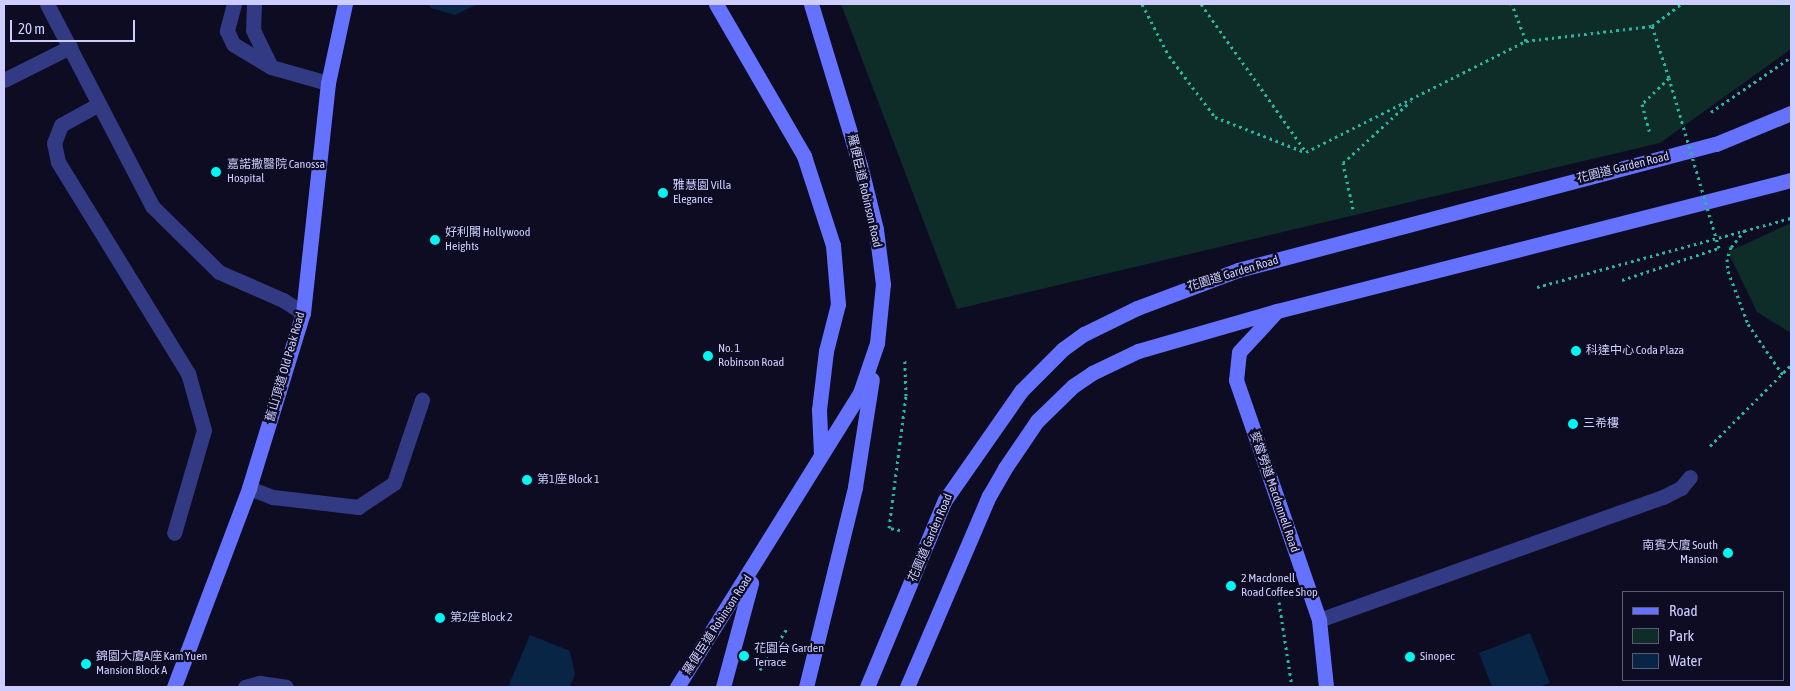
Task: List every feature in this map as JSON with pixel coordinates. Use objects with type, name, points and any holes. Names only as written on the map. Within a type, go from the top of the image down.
[{"type":"main road","name":"舊山頂道 Old Peak Road","points":[[174,687],[249,488],[303,313],[328,83],[345,4]]},
{"type":"main road","points":[[716,4],[804,156],[834,245],[838,304],[826,351],[819,410],[821,454]]},
{"type":"main road","name":"羅便臣道 Robinson Road","points":[[678,687],[758,562],[821,454],[860,393],[877,343],[883,284],[876,229],[860,166],[811,4]]},
{"type":"main road","name":"花園道 Garden Road","points":[[867,687],[945,500],[1021,391],[1062,349],[1084,334],[1136,308],[1238,270],[1716,144],[1791,113]]},
{"type":"main road","points":[[907,687],[989,496],[1020,443],[1054,403],[1092,373],[1138,351],[1277,311],[1791,180]]},
{"type":"main road","name":"麥當勞道 Macdonnell Road","points":[[1277,311],[1240,352],[1236,380],[1319,620],[1326,687]]},
{"type":"main road","points":[[806,687],[855,487],[877,343]]},
{"type":"main road","name":"羅便臣道 Robinson Road","points":[[723,687],[758,562]]},
{"type":"street","points":[[47,4],[152,206],[219,272],[283,300],[303,313]]},
{"type":"street","points":[[234,4],[227,31],[233,44],[271,67],[328,83]]},
{"type":"street","points":[[254,4],[253,30],[271,67]]},
{"type":"street","points":[[4,80],[70,47]]},
{"type":"street","points":[[99,104],[61,125],[54,143],[58,162],[188,373],[204,430],[174,532]]},
{"type":"street","points":[[249,488],[273,497],[358,507],[394,483],[422,400]]},
{"type":"street","points":[[1319,620],[1664,497],[1681,488],[1690,477]]},
{"type":"street","points":[[245,687],[259,682],[286,687]]},
{"type":"path","points":[[1142,4],[1169,56],[1215,117],[1306,152],[1526,41],[1652,26],[1681,4]]},
{"type":"path","points":[[1201,4],[1306,152]]},
{"type":"path","points":[[1512,4],[1526,41]]},
{"type":"path","points":[[1622,280],[1720,248],[1652,26]]},
{"type":"path","points":[[1650,136],[1642,104],[1669,78]]},
{"type":"path","points":[[1354,214],[1343,163],[1414,98]]},
{"type":"path","points":[[1537,287],[1791,218]]},
{"type":"path","points":[[1746,230],[1731,247],[1727,260],[1728,271],[1748,324],[1782,375]]},
{"type":"path","points":[[1710,446],[1791,365]]},
{"type":"path","points":[[906,396],[890,528],[908,530]]},
{"type":"green space","points":[[841,4],[1791,4],[1791,49],[1660,143],[957,309]]},
{"type":"green space","points":[[1791,223],[1791,333],[1757,312],[1728,252]]},
{"type":"water","points":[[429,4],[478,4],[455,15],[431,8]]},
{"type":"water","points":[[1530,633],[1550,683],[1539,687],[1492,687],[1479,653]]},
{"type":"water","points":[[530,635],[570,651],[575,674],[570,687],[508,687]]},
{"type":"place","name":"嘉諾撒醫院 Canossa Hospital","points":[[216,172]]},
{"type":"place","name":"雅慧園 Villa Elegance","points":[[663,193]]},
{"type":"place","name":"好利閣 Hollywood Heights","points":[[435,240]]},
{"type":"place","name":"科達中心 Coda Plaza","points":[[1576,351]]},
{"type":"place","name":"No. 1 Robinson Road","points":[[708,356]]},
{"type":"place","name":"三希樓","points":[[1573,424]]},
{"type":"place","name":"第1座 Block 1","points":[[527,480]]},
{"type":"place","name":"南賓大廈 South Mansion","points":[[1728,553]]},
{"type":"place","name":"2 Macdonell Road Coffee Shop","points":[[1231,586]]},
{"type":"place","name":"第2座 Block 2","points":[[440,618]]},
{"type":"place","name":"花園台 Garden Terrace","points":[[744,656]]},
{"type":"place","name":"Sinopec","points":[[1410,657]]},
{"type":"place","name":"錦園大廈A座 Kam Yuen Mansion Block A","points":[[86,664]]}]
